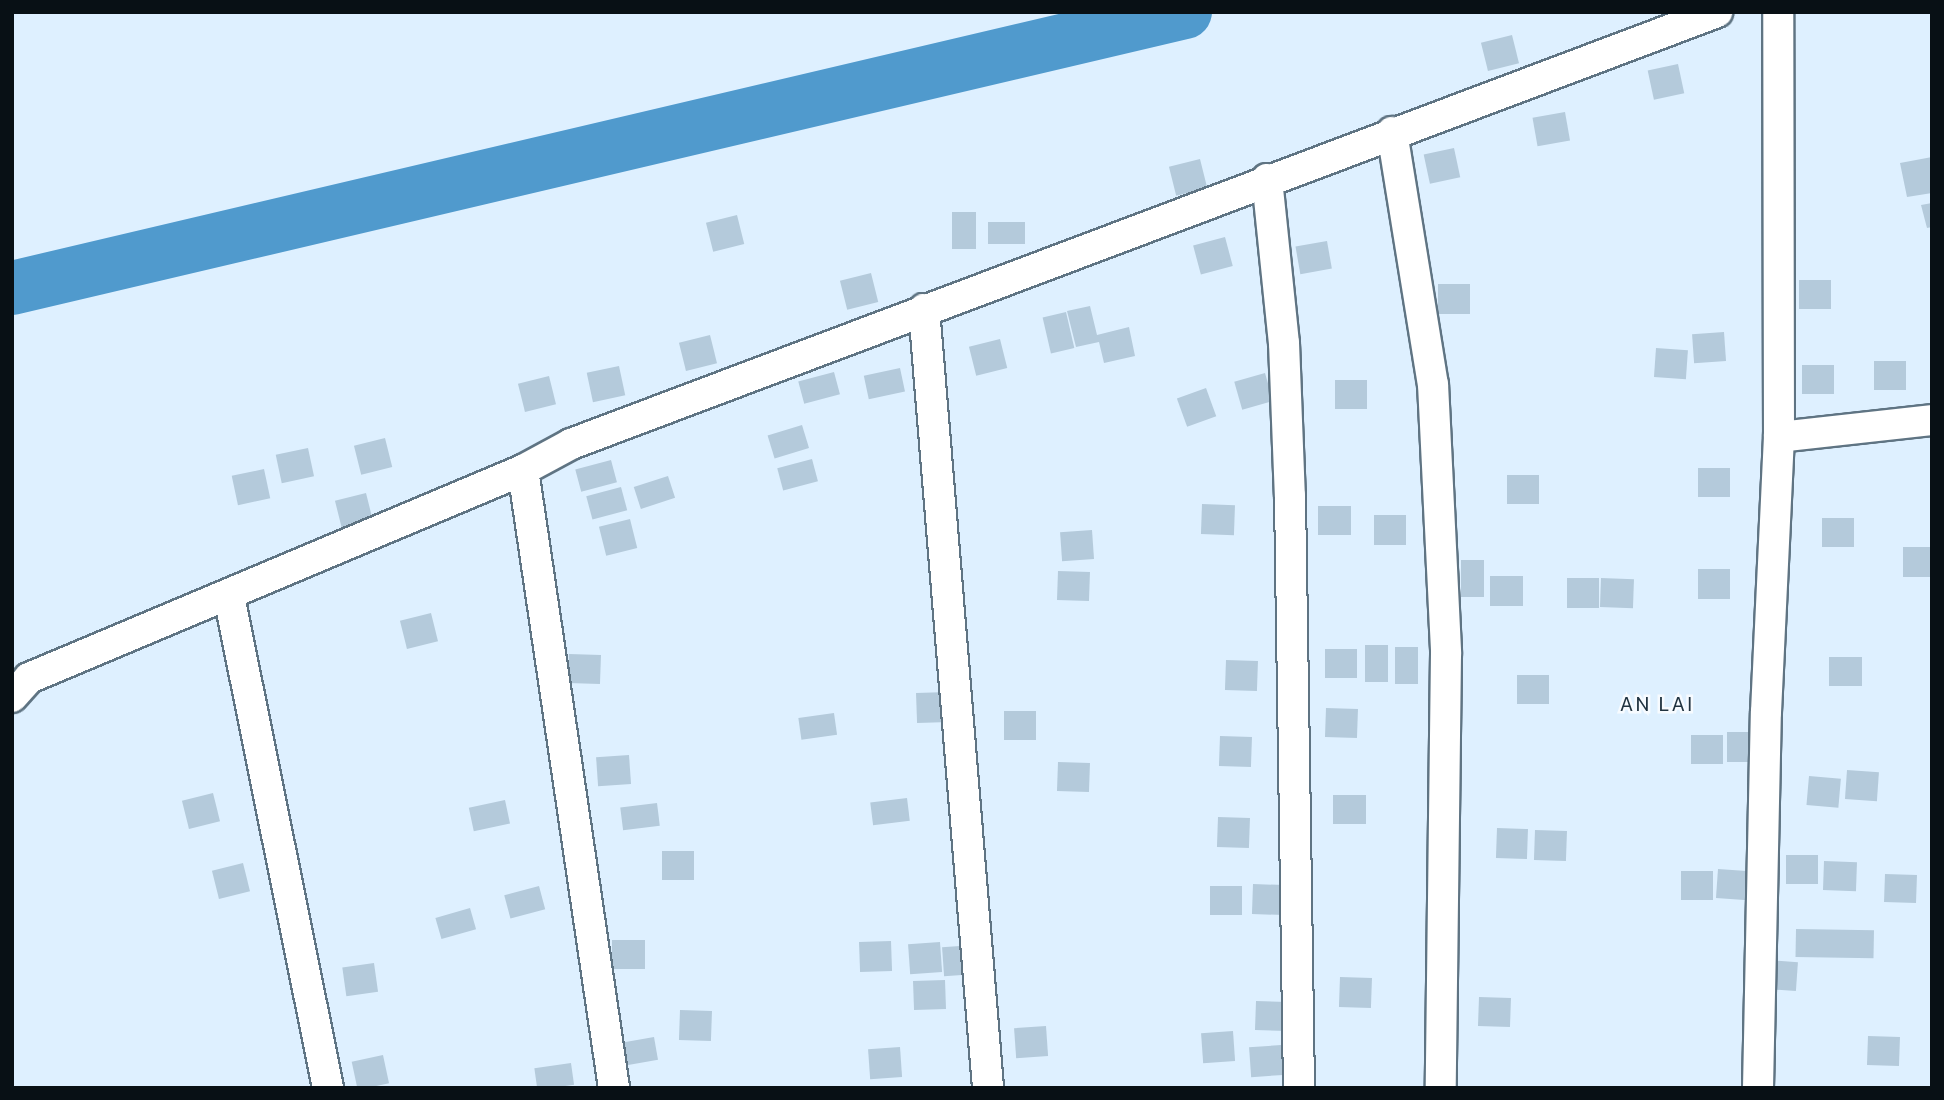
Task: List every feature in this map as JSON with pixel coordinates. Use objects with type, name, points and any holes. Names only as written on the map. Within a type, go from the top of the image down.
[{"type":"street","points":[[12,697],[29,678],[523,470],[571,444],[1267,179],[1717,12]]},
{"type":"street","points":[[1758,1088],[1766,712],[1779,437],[1778,12]]},
{"type":"street","points":[[1392,132],[1433,384],[1446,654],[1441,1088]]},
{"type":"street","points":[[1267,179],[1284,343],[1290,496],[1299,1088]]},
{"type":"street","points":[[924,309],[988,1088]]},
{"type":"street","points":[[1779,437],[1932,420]]},
{"type":"street","points":[[523,470],[614,1088]]},
{"type":"street","points":[[229,596],[328,1088]]},
{"type":"building","points":[[1512,35],[1519,63],[1488,71],[1481,43]]},
{"type":"building","points":[[1678,64],[1684,93],[1654,100],[1648,70]]},
{"type":"building","points":[[1565,112],[1570,141],[1538,146],[1533,118]]},
{"type":"building","points":[[1454,148],[1460,177],[1430,184],[1424,154]]},
{"type":"building","points":[[1932,157],[1932,193],[1907,197],[1900,163]]},
{"type":"building","points":[[1200,159],[1207,188],[1176,196],[1169,167]]},
{"type":"building","points":[[1932,203],[1932,227],[1927,228],[1921,205]]},
{"type":"building","points":[[952,212],[976,212],[976,249],[952,249]]},
{"type":"building","points":[[737,215],[744,244],[713,252],[706,223]]},
{"type":"building","points":[[988,222],[1025,222],[1025,244],[988,244]]},
{"type":"building","points":[[1225,237],[1233,266],[1201,275],[1193,246]]},
{"type":"building","points":[[1327,241],[1332,269],[1300,274],[1295,247]]},
{"type":"building","points":[[871,273],[878,302],[847,310],[840,281]]},
{"type":"building","points":[[1799,280],[1831,280],[1831,309],[1799,309]]},
{"type":"building","points":[[1438,284],[1470,284],[1470,314],[1438,314]]},
{"type":"building","points":[[1090,306],[1097,335],[1129,327],[1135,356],[1104,363],[1099,342],[1076,347],[1067,311]]},
{"type":"building","points":[[1066,312],[1074,348],[1051,353],[1043,317]]},
{"type":"building","points":[[1724,332],[1726,361],[1694,363],[1692,334]]},
{"type":"building","points":[[710,335],[717,363],[686,371],[679,343]]},
{"type":"building","points":[[1000,339],[1007,368],[976,376],[969,347]]},
{"type":"building","points":[[1656,348],[1688,350],[1686,379],[1654,377]]},
{"type":"building","points":[[1874,361],[1906,361],[1906,390],[1874,390]]},
{"type":"building","points":[[1802,365],[1834,365],[1834,394],[1802,394]]},
{"type":"building","points":[[619,366],[625,395],[593,402],[587,373]]},
{"type":"building","points":[[900,368],[905,391],[869,399],[864,376]]},
{"type":"building","points":[[834,372],[840,394],[804,404],[798,382]]},
{"type":"building","points":[[1265,373],[1273,401],[1242,410],[1234,382]]},
{"type":"building","points":[[549,376],[556,404],[525,412],[518,384]]},
{"type":"building","points":[[1335,380],[1367,380],[1367,409],[1335,409]]},
{"type":"building","points":[[1206,388],[1216,416],[1187,427],[1177,399]]},
{"type":"building","points":[[802,425],[809,448],[775,458],[768,436]]},
{"type":"building","points":[[385,438],[392,467],[361,475],[354,446]]},
{"type":"building","points":[[308,448],[314,476],[282,483],[276,455]]},
{"type":"building","points":[[812,459],[818,481],[783,491],[777,468]]},
{"type":"building","points":[[611,460],[617,482],[581,492],[575,470]]},
{"type":"building","points":[[1698,468],[1730,468],[1730,497],[1698,497]]},
{"type":"building","points":[[264,469],[270,498],[238,505],[232,476]]},
{"type":"building","points":[[1507,475],[1539,475],[1539,504],[1507,504]]},
{"type":"building","points":[[668,476],[675,498],[641,509],[634,487]]},
{"type":"building","points":[[621,487],[627,510],[592,519],[586,496]]},
{"type":"building","points":[[366,493],[373,522],[342,530],[335,501]]},
{"type":"building","points":[[1202,504],[1235,505],[1234,535],[1201,534]]},
{"type":"building","points":[[1318,506],[1351,506],[1351,535],[1318,535]]},
{"type":"building","points":[[1374,515],[1406,515],[1406,545],[1374,545]]},
{"type":"building","points":[[1822,518],[1854,518],[1854,547],[1822,547]]},
{"type":"building","points":[[630,519],[637,548],[606,556],[599,527]]},
{"type":"building","points":[[1092,530],[1094,559],[1062,561],[1060,532]]},
{"type":"building","points":[[1903,547],[1932,547],[1932,577],[1903,577]]},
{"type":"building","points":[[1461,560],[1484,560],[1484,597],[1461,597]]},
{"type":"building","points":[[1698,569],[1730,569],[1730,599],[1698,599]]},
{"type":"building","points":[[1058,571],[1090,572],[1089,601],[1057,600]]},
{"type":"building","points":[[1490,576],[1523,576],[1523,606],[1490,606]]},
{"type":"building","points":[[1567,578],[1599,578],[1599,608],[1567,608]]},
{"type":"building","points":[[1601,578],[1634,579],[1633,608],[1600,607]]},
{"type":"building","points":[[431,613],[438,641],[407,649],[400,621]]},
{"type":"building","points":[[1365,645],[1388,645],[1388,682],[1365,682]]},
{"type":"building","points":[[1395,647],[1418,647],[1418,684],[1395,684]]},
{"type":"building","points":[[1325,649],[1357,649],[1357,678],[1325,678]]},
{"type":"building","points":[[569,654],[601,655],[600,684],[568,683]]},
{"type":"building","points":[[1829,657],[1862,657],[1862,686],[1829,686]]},
{"type":"building","points":[[1226,660],[1258,661],[1257,691],[1225,690]]},
{"type":"building","points":[[1517,675],[1549,675],[1549,704],[1517,704]]},
{"type":"building","points":[[948,692],[949,722],[917,723],[916,693]]},
{"type":"building","points":[[1326,708],[1358,709],[1357,738],[1325,737]]},
{"type":"building","points":[[1004,711],[1036,711],[1036,740],[1004,740]]},
{"type":"building","points":[[834,713],[837,735],[801,740],[798,718]]},
{"type":"building","points":[[1727,732],[1760,732],[1760,762],[1727,762]]},
{"type":"building","points":[[1691,735],[1723,735],[1723,764],[1691,764]]},
{"type":"building","points":[[1220,736],[1252,737],[1251,767],[1219,766]]},
{"type":"building","points":[[629,755],[631,784],[598,786],[596,757]]},
{"type":"building","points":[[1058,762],[1090,763],[1089,792],[1057,791]]},
{"type":"building","points":[[1847,770],[1879,772],[1877,801],[1845,799]]},
{"type":"building","points":[[1809,776],[1841,779],[1838,808],[1806,805]]},
{"type":"building","points":[[213,793],[220,821],[189,829],[182,801]]},
{"type":"building","points":[[1333,795],[1366,795],[1366,824],[1333,824]]},
{"type":"building","points":[[907,798],[910,821],[873,825],[870,803]]},
{"type":"building","points":[[505,800],[510,823],[474,831],[469,808]]},
{"type":"building","points":[[657,803],[660,826],[623,830],[620,808]]},
{"type":"building","points":[[1218,817],[1250,818],[1249,848],[1217,847]]},
{"type":"building","points":[[1497,828],[1528,829],[1527,859],[1496,858]]},
{"type":"building","points":[[1535,830],[1567,831],[1566,861],[1534,860]]},
{"type":"building","points":[[662,851],[694,851],[694,880],[662,880]]},
{"type":"building","points":[[1786,855],[1818,855],[1818,884],[1786,884]]},
{"type":"building","points":[[1824,861],[1857,862],[1856,891],[1823,890]]},
{"type":"building","points":[[243,863],[250,891],[219,899],[212,871]]},
{"type":"building","points":[[1718,869],[1750,871],[1748,900],[1716,898]]},
{"type":"building","points":[[1681,871],[1713,871],[1713,900],[1681,900]]},
{"type":"building","points":[[1885,874],[1917,875],[1916,903],[1884,902]]},
{"type":"building","points":[[1253,884],[1285,885],[1284,915],[1252,914]]},
{"type":"building","points":[[539,886],[545,909],[510,918],[504,895]]},
{"type":"building","points":[[1210,886],[1242,886],[1242,915],[1210,915]]},
{"type":"building","points":[[470,908],[476,929],[441,939],[435,918]]},
{"type":"building","points":[[1796,929],[1874,930],[1873,958],[1796,957]]},
{"type":"building","points":[[612,940],[645,940],[645,969],[612,969]]},
{"type":"building","points":[[891,941],[892,971],[860,972],[859,942]]},
{"type":"building","points":[[940,942],[942,972],[910,974],[908,944]]},
{"type":"building","points":[[974,945],[976,974],[944,976],[942,947]]},
{"type":"building","points":[[1767,960],[1798,962],[1796,991],[1765,989]]},
{"type":"building","points":[[374,963],[378,992],[346,996],[342,967]]},
{"type":"building","points":[[1340,977],[1372,978],[1371,1008],[1339,1007]]},
{"type":"building","points":[[945,980],[946,1009],[914,1010],[913,981]]},
{"type":"building","points":[[1479,997],[1511,998],[1510,1027],[1478,1026]]},
{"type":"building","points":[[1256,1001],[1288,1002],[1287,1031],[1255,1030]]},
{"type":"building","points":[[680,1010],[712,1011],[711,1041],[679,1040]]},
{"type":"building","points":[[1046,1026],[1048,1056],[1016,1058],[1014,1028]]},
{"type":"building","points":[[1233,1031],[1235,1061],[1203,1063],[1201,1033]]},
{"type":"building","points":[[1868,1036],[1900,1037],[1899,1066],[1867,1065]]},
{"type":"building","points":[[654,1037],[658,1060],[623,1066],[619,1043]]},
{"type":"building","points":[[1281,1045],[1283,1075],[1251,1077],[1249,1047]]},
{"type":"building","points":[[900,1047],[902,1077],[870,1079],[868,1049]]},
{"type":"building","points":[[383,1055],[389,1083],[357,1088],[352,1062]]},
{"type":"building","points":[[571,1063],[574,1085],[537,1088],[534,1068]]},
{"type":"waterway","points":[[12,288],[1185,12]]},
{"type":"district","name":"AN LAI","points":[[1657,705]]}]
